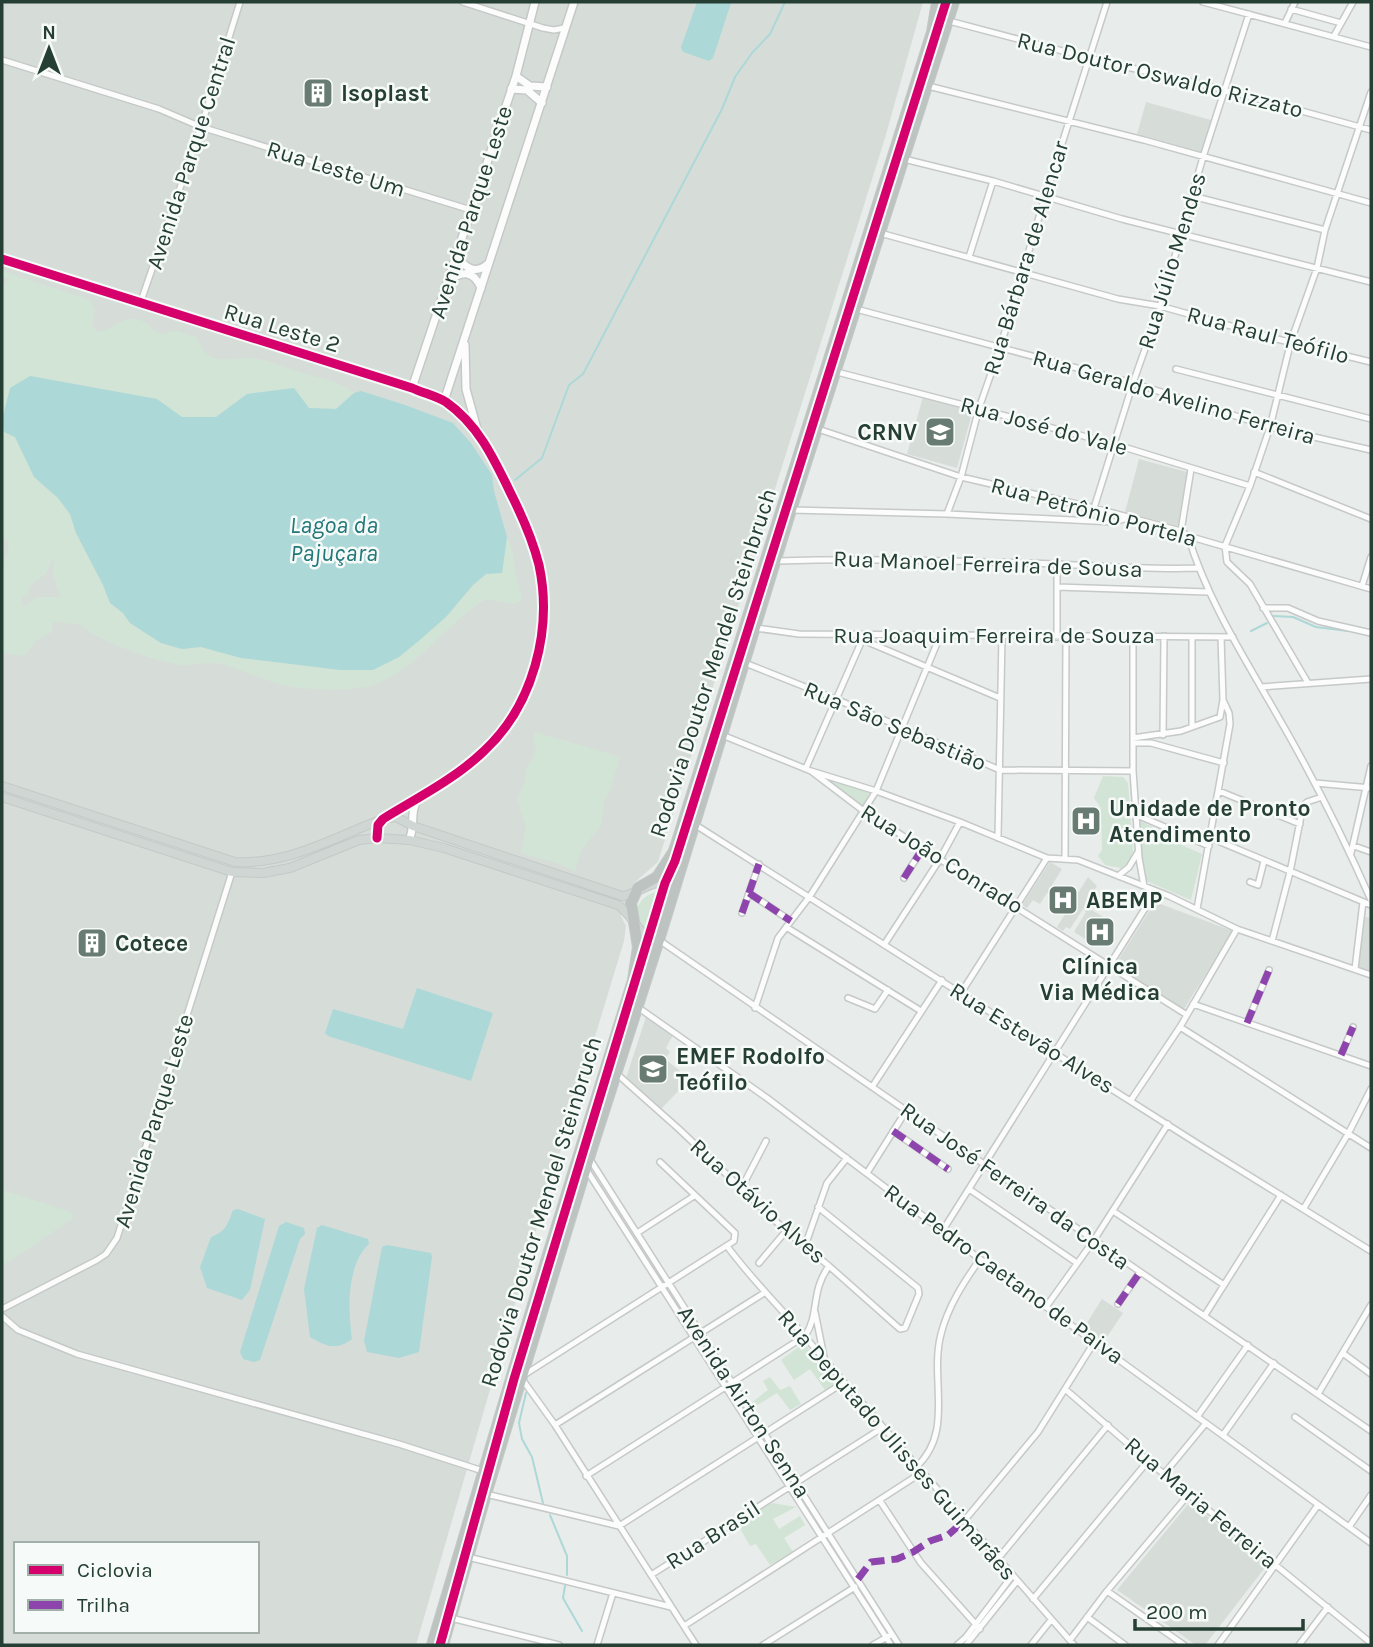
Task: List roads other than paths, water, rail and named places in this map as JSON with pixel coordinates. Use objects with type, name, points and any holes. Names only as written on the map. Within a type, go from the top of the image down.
[{"type":"highway","name":"Rodovia Doutor Mendel Steinbruch","points":[[432,1645],[633,980],[638,947],[631,903],[638,888],[657,877],[674,851],[932,32],[937,2]]},
{"type":"highway","name":"Rodovia Doutor Mendel Steinbruch","points":[[443,1645],[486,1494],[636,1006],[954,2]]},
{"type":"main road","points":[[2,786],[235,862],[258,863],[295,855],[383,819],[397,817],[413,826],[622,896],[658,883],[670,885],[674,890]]},
{"type":"main road","points":[[2,797],[232,872],[263,873],[290,867],[359,840],[409,840],[444,848],[618,905],[645,936],[659,940]]},
{"type":"street","name":"Avenida Parque Central","points":[[141,304],[240,2]]},
{"type":"street","points":[[463,2],[554,30],[564,29]]},
{"type":"street","name":"Avenida Parque Leste","points":[[412,388],[516,76],[535,2]]},
{"type":"street","name":"Rua Bárbara de Alencar","points":[[947,514],[961,477],[979,408],[1107,2]]},
{"type":"street","points":[[1203,2],[1371,47]]},
{"type":"street","points":[[1285,23],[1295,2]]},
{"type":"street","points":[[1334,36],[1353,2]]},
{"type":"street","name":"Avenida Parque Leste","points":[[444,401],[542,103],[571,4]]},
{"type":"street","points":[[1292,9],[1341,23]]},
{"type":"street","name":"Rua Júlio Mendes","points":[[1094,508],[1160,306],[1203,157],[1249,14]]},
{"type":"street","name":"Rua Doutor Oswaldo Rizzato","points":[[949,20],[1371,130]]},
{"type":"street","name":"Rua Leste Um","points":[[2,60],[159,109],[201,127],[471,210]]},
{"type":"street","points":[[516,76],[530,86],[547,87]]},
{"type":"street","points":[[927,85],[1371,203]]},
{"type":"street","points":[[511,89],[531,92],[542,103]]},
{"type":"street","points":[[1308,683],[1244,576],[1227,562],[1225,546],[1250,486],[1270,427],[1291,341],[1317,268],[1325,230],[1371,92]]},
{"type":"street","points":[[904,159],[993,181],[1122,219],[1371,282]]},
{"type":"street","points":[[969,257],[993,181]]},
{"type":"street","points":[[1192,196],[1325,230]]},
{"type":"street","name":"Rua Raul Teófilo","points":[[880,233],[1118,299],[1160,306],[1371,362]]},
{"type":"street","points":[[457,256],[471,270],[481,270],[491,261]]},
{"type":"street","points":[[2,259],[141,304]]},
{"type":"street","points":[[449,281],[457,274],[467,273],[475,277],[482,289]]},
{"type":"street","name":"Rua Leste 2","points":[[141,304],[412,388]]},
{"type":"street","name":"Rua Geraldo Avelino Ferreira","points":[[856,309],[1133,383],[1270,427],[1371,450]]},
{"type":"street","points":[[377,838],[378,825],[383,819],[462,770],[496,738],[526,691],[533,675],[540,642],[543,595],[536,556],[519,510],[471,411],[466,389],[466,337]]},
{"type":"street","points":[[1176,369],[1371,419]]},
{"type":"street","name":"Rua José do Vale","points":[[837,372],[1114,444],[1250,486]]},
{"type":"street","points":[[412,388],[444,401],[481,436]]},
{"type":"street","name":"Rua Petrônio Portela","points":[[818,429],[961,477],[1181,531],[1188,536],[1371,589]]},
{"type":"street","points":[[1181,531],[1191,469]]},
{"type":"street","points":[[1254,472],[1371,519]]},
{"type":"street","points":[[791,510],[1114,522],[1127,518]]},
{"type":"street","points":[[1188,536],[1208,592],[1315,783],[1351,853],[1371,902],[1363,902],[1211,838]]},
{"type":"street","points":[[1362,586],[1371,557]]},
{"type":"street","name":"Rua Manoel Ferreira de Sousa","points":[[777,561],[842,559],[1056,564],[1137,569],[1199,568]]},
{"type":"street","points":[[1056,564],[1057,637]]},
{"type":"street","points":[[1057,587],[1208,592]]},
{"type":"street","points":[[1263,608],[1289,608],[1318,621],[1371,633]]},
{"type":"street","name":"Rua Joaquim Ferreira de Souza","points":[[756,628],[863,638],[1233,637]]},
{"type":"street","points":[[755,1008],[776,943],[810,896],[876,791],[940,636]]},
{"type":"street","points":[[998,838],[1002,636]]},
{"type":"street","points":[[1065,859],[1066,636]]},
{"type":"street","points":[[1133,636],[1133,771],[1144,886]]},
{"type":"street","points":[[1163,735],[1164,636]]},
{"type":"street","points":[[1192,637],[1192,727]]},
{"type":"street","points":[[1133,740],[1163,735],[1220,717],[1223,699],[1222,637]]},
{"type":"street","points":[[809,769],[863,638],[1000,698]]},
{"type":"street","name":"Rua São Sebastião","points":[[745,662],[1000,771],[1133,771]]},
{"type":"street","points":[[1261,687],[1371,679]]},
{"type":"street","points":[[1197,909],[1230,724],[1223,699]]},
{"type":"street","points":[[722,736],[960,822],[1047,858],[1078,860],[1156,891],[1237,929],[1371,975]]},
{"type":"street","points":[[1133,740],[1224,763]]},
{"type":"street","points":[[1351,853],[1369,788],[1371,766]]},
{"type":"street","name":"Rua João Conrado","points":[[809,769],[865,812],[1187,1015]]},
{"type":"street","points":[[1315,783],[1369,788]]},
{"type":"street","points":[[1219,791],[1300,824]]},
{"type":"street","points":[[409,840],[413,826],[413,807],[421,796]]},
{"type":"street","points":[[1272,940],[1305,803],[1322,797]]},
{"type":"street","points":[[1137,815],[1209,846]]},
{"type":"street","points":[[884,945],[940,859],[960,822]]},
{"type":"street","name":"Rua Estevão Alves","points":[[694,824],[1371,1251]]},
{"type":"street","points":[[1354,846],[1371,852]]},
{"type":"street","points":[[904,878],[923,848]]},
{"type":"street","points":[[1118,876],[1129,867],[1139,849]]},
{"type":"street","points":[[961,993],[1047,858]]},
{"type":"street","points":[[1250,882],[1258,885],[1264,861]]},
{"type":"street","points":[[742,913],[759,864]]},
{"type":"street","name":"Avenida Parque Leste","points":[[2,1309],[97,1260],[106,1254],[117,1238],[232,872]]},
{"type":"street","points":[[943,1230],[1156,891]]},
{"type":"street","points":[[749,893],[791,921]]},
{"type":"street","points":[[1355,969],[1363,902]]},
{"type":"street","points":[[786,927],[921,1011]]},
{"type":"street","points":[[1131,1100],[1180,1027],[1237,929]]},
{"type":"street","name":"Rua José Ferreira da Costa","points":[[659,940],[1371,1431]]},
{"type":"street","points":[[1247,1023],[1269,970]]},
{"type":"street","points":[[872,1087],[942,980]]},
{"type":"street","points":[[848,998],[875,1009],[888,990]]},
{"type":"street","points":[[1193,1004],[1371,1066]]},
{"type":"street","name":"Rua Pedro Caetano de Paiva","points":[[636,1006],[746,1083],[1046,1307],[1371,1543]]},
{"type":"street","points":[[1180,1027],[1371,1148]]},
{"type":"street","points":[[1341,1055],[1353,1027]]},
{"type":"street","name":"Rua Otávio Alves","points":[[616,1073],[786,1231],[900,1329],[906,1327],[919,1294],[918,1288],[818,1208]]},
{"type":"street","points":[[1304,1208],[1371,1089]]},
{"type":"street","points":[[867,1173],[906,1111]]},
{"type":"street","points":[[1046,1307],[1094,1240],[1168,1124]]},
{"type":"street","points":[[893,1131],[948,1169]]},
{"type":"street","points":[[741,1189],[766,1141]]},
{"type":"street","name":"Avenida Airton Senna","points":[[589,1158],[765,1433],[889,1636],[899,1645]]},
{"type":"street","points":[[805,1246],[827,1184],[847,1158]]},
{"type":"street","points":[[660,1162],[735,1233],[734,1241],[523,1377],[696,1645]]},
{"type":"street","name":"Avenida Airton Senna","points":[[586,1169],[789,1487],[825,1534]]},
{"type":"street","points":[[969,1189],[1077,1263]]},
{"type":"street","points":[[1205,1315],[1281,1195]]},
{"type":"street","points":[[637,1233],[694,1196]]},
{"type":"street","points":[[1113,1211],[1224,1285]]},
{"type":"street","points":[[759,1263],[786,1231]]},
{"type":"street","points":[[636,1248],[643,1243]]},
{"type":"street","name":"Rua Deputado Ulisses Guimarães","points":[[727,1246],[764,1293],[805,1336],[921,1473],[1072,1643]]},
{"type":"street","points":[[916,1467],[929,1453],[937,1430],[942,1332],[957,1293],[981,1258]]},
{"type":"street","points":[[586,1476],[805,1336],[812,1324],[818,1282],[829,1266]]},
{"type":"street","points":[[1118,1304],[1140,1272]]},
{"type":"street","points":[[555,1425],[764,1293]]},
{"type":"street","points":[[1318,1394],[1371,1305]]},
{"type":"street","points":[[814,1309],[825,1360]]},
{"type":"street","points":[[2,1315],[18,1330],[78,1354],[399,1444],[483,1471]]},
{"type":"street","points":[[964,1521],[1038,1432],[1095,1341]]},
{"type":"street","points":[[1197,1417],[1248,1345]]},
{"type":"street","points":[[1344,1354],[1371,1374]]},
{"type":"street","points":[[1223,1435],[1274,1363]]},
{"type":"street","points":[[486,1494],[619,1526],[843,1383]]},
{"type":"street","name":"Rua Maria Ferreira","points":[[1065,1389],[1148,1461],[1371,1643]]},
{"type":"street","points":[[1294,1417],[1371,1471]]},
{"type":"street","points":[[1164,1474],[1206,1423]]},
{"type":"street","points":[[997,1560],[1108,1426]]},
{"type":"street","name":"Rua Brasil","points":[[651,1575],[882,1428]]},
{"type":"street","points":[[1033,1599],[1148,1461]]},
{"type":"street","points":[[684,1626],[921,1473]]},
{"type":"street","points":[[1072,1643],[1107,1591],[1189,1494]]},
{"type":"street","points":[[1349,1527],[1371,1495]]},
{"type":"street","points":[[880,1501],[921,1563],[978,1627]]},
{"type":"street","points":[[1218,1645],[1318,1505]]},
{"type":"street","points":[[468,1557],[671,1607]]},
{"type":"street","points":[[957,1645],[969,1642],[1014,1579]]},
{"type":"street","points":[[763,1645],[858,1586]]},
{"type":"street","points":[[1107,1591],[1184,1645]]},
{"type":"street","points":[[597,1645],[613,1593]]},
{"type":"street","points":[[1299,1645],[1328,1607]]},
{"type":"street","points":[[1087,1617],[1125,1645]]},
{"type":"street","points":[[451,1618],[559,1645]]},
{"type":"street","points":[[1031,1645],[1051,1620]]},
{"type":"street","points":[[873,1645],[889,1636]]},
{"type":"street","name":"Avenida Airton Senna","points":[[889,1636],[891,1645]]},
{"type":"water","points":[[697,2],[731,3],[713,58],[709,61],[683,52],[681,47]]},
{"type":"water","name":"Lagoa da Pajuçara","points":[[30,376],[157,399],[182,417],[216,417],[247,394],[294,388],[309,408],[336,409],[354,393],[361,391],[453,423],[471,443],[492,475],[507,537],[502,573],[486,574],[446,617],[421,639],[399,657],[373,670],[340,670],[241,658],[201,647],[182,649],[161,643],[130,623],[123,613],[110,603],[76,533],[70,514],[58,498],[34,477],[15,437],[4,432],[2,420],[10,388]]},
{"type":"water","points":[[417,988],[493,1013],[471,1081],[325,1033],[333,1009],[403,1029]]},
{"type":"water","points":[[238,1209],[265,1219],[250,1290],[242,1300],[207,1288],[200,1267],[211,1237],[223,1230],[233,1210]]},
{"type":"water","points":[[286,1222],[304,1228],[305,1234],[300,1239],[260,1360],[254,1362],[243,1359],[240,1352],[279,1226]]},
{"type":"water","points":[[322,1225],[368,1239],[369,1244],[352,1276],[352,1339],[336,1346],[326,1345],[310,1337],[304,1289],[317,1228]]},
{"type":"water","points":[[387,1245],[431,1253],[432,1257],[419,1352],[399,1358],[367,1352],[364,1341],[382,1247]]},
{"type":"waterway","points":[[515,480],[542,458],[569,385],[583,374],[722,109],[735,77],[770,34],[785,2]]},
{"type":"waterway","points":[[1274,616],[1293,617],[1316,627],[1348,631]]},
{"type":"waterway","points":[[1251,631],[1267,623]]},
{"type":"waterway","points":[[526,1393],[519,1423],[522,1439],[532,1457],[543,1503]]},
{"type":"waterway","points":[[550,1515],[567,1556],[567,1575]]},
{"type":"waterway","points":[[565,1586],[563,1598],[582,1631]]},
{"type":"place","name":"Isoplast","points":[[318,93]]},
{"type":"place","name":"CRNV","points":[[940,432]]},
{"type":"place","name":"Unidade de Pronto Atendimento","points":[[1086,821]]},
{"type":"place","name":"ABEMP","points":[[1063,900]]},
{"type":"place","name":"Clínica Via Médica","points":[[1100,932]]},
{"type":"place","name":"Cotece","points":[[92,943]]},
{"type":"place","name":"EMEF Rodolfo Teófilo","points":[[653,1069]]}]
